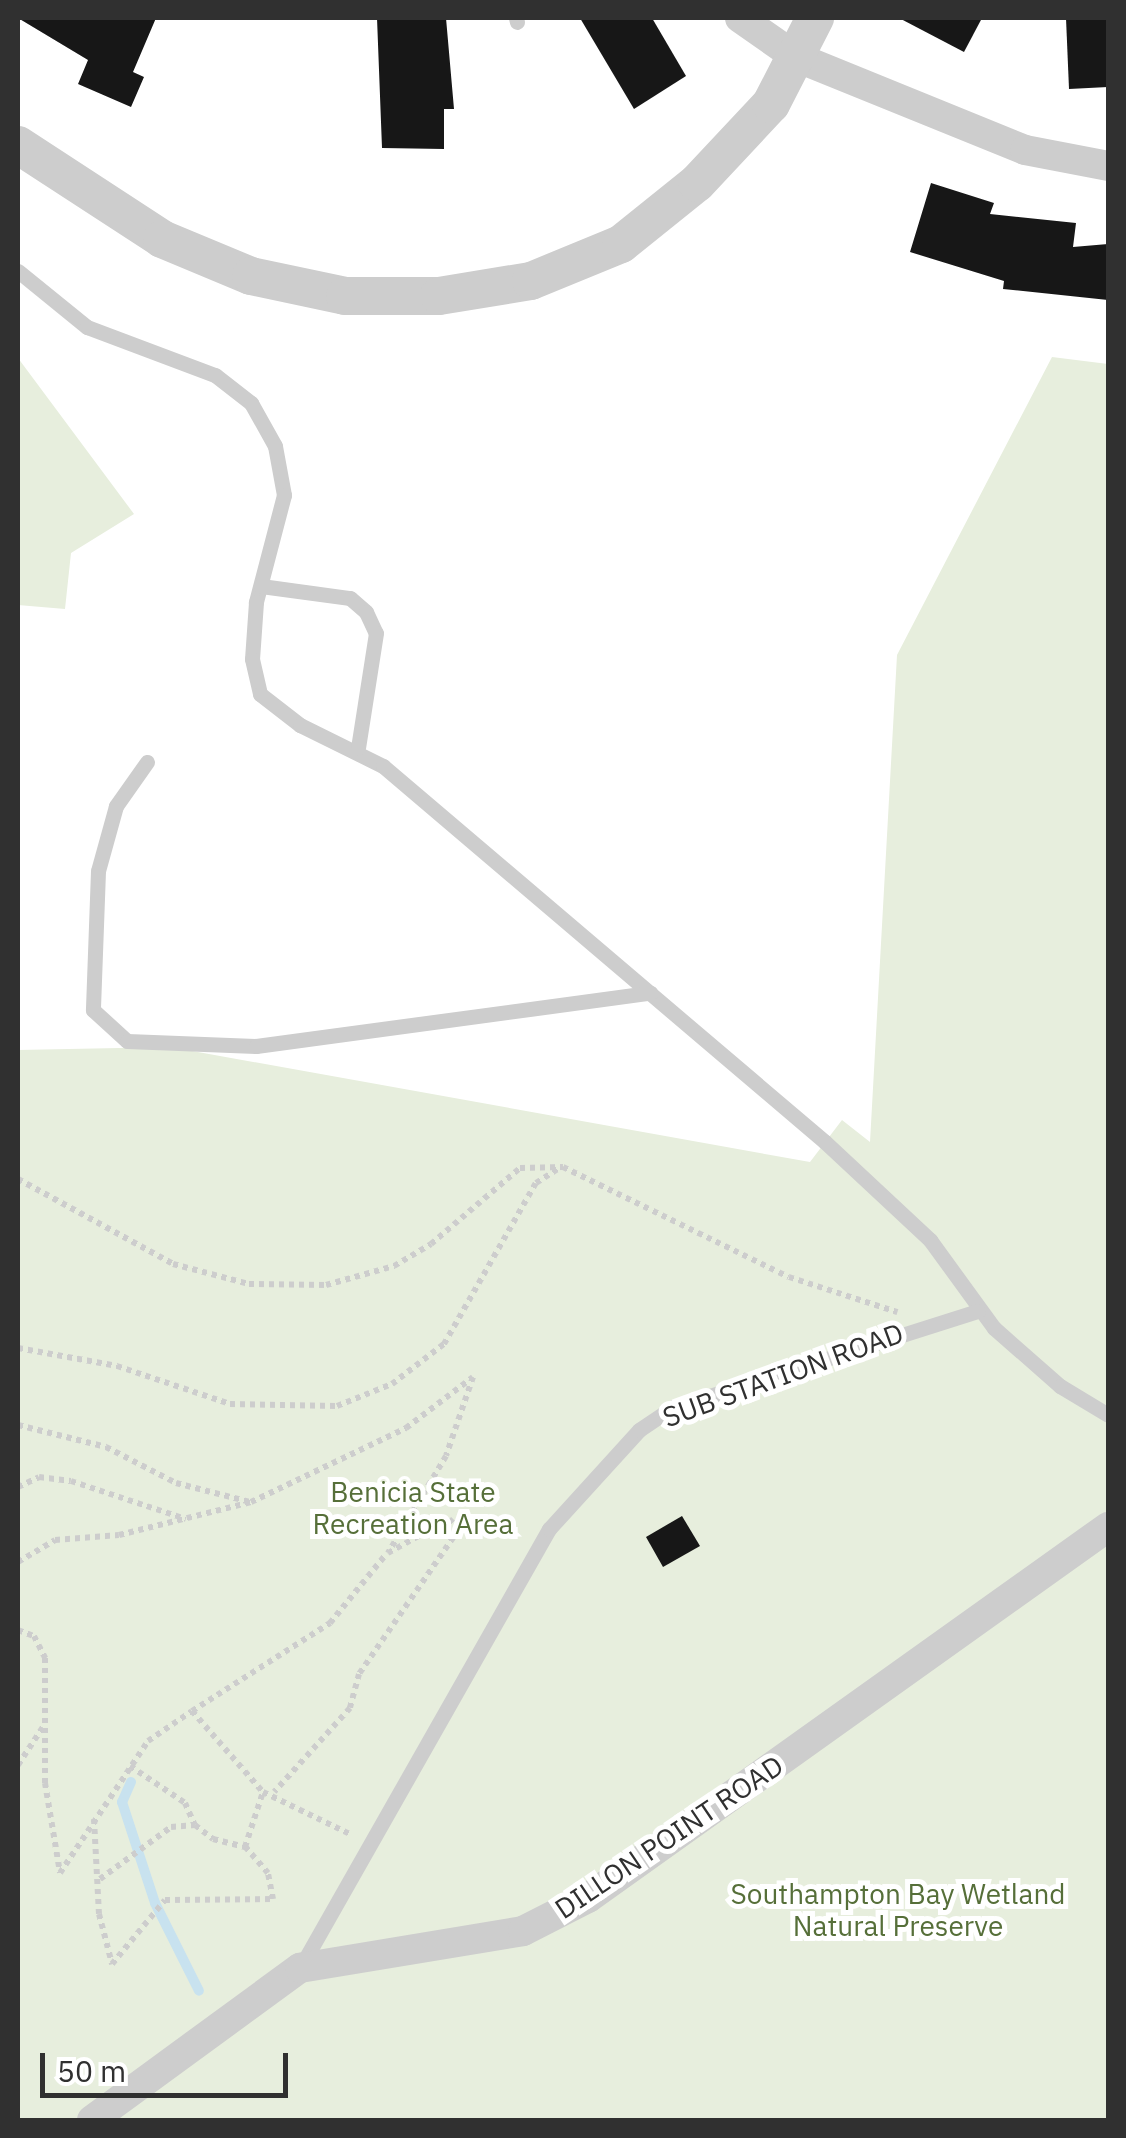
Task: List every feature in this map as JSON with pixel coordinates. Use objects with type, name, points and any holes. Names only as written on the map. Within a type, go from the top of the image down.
[{"type":"street","points":[[740,18],[796,57],[1025,150],[1108,166]]},
{"type":"street","points":[[18,145],[162,239],[250,276],[345,296],[439,296],[531,281],[621,244],[697,183],[771,104],[815,18]]},
{"type":"street","name":"DILLON POINT ROAD","points":[[92,2120],[268,1984],[300,1968],[523,1931],[588,1898],[1108,1527]]},
{"type":"lane","points":[[18,271],[87,327],[214,375],[251,403],[275,446],[284,496],[261,586],[252,659],[260,694],[300,726],[358,748],[650,993],[930,1240],[978,1311],[1060,1386],[1108,1416]]},
{"type":"lane","points":[[261,586],[350,598],[366,612],[376,633],[358,748]]},
{"type":"lane","points":[[147,762],[116,806],[98,871],[93,1010],[127,1041],[256,1046],[650,993]]},
{"type":"lane","name":"SUB STATION ROAD","points":[[300,1968],[366,1843],[549,1530],[639,1430],[672,1408],[932,1322],[978,1311]]},
{"type":"path","points":[[18,1179],[173,1264],[249,1284],[326,1285],[394,1266],[431,1244],[520,1168],[562,1167],[789,1278],[932,1322]]},
{"type":"path","points":[[18,1348],[117,1366],[263,1409],[352,1401],[392,1384],[444,1344],[536,1183],[562,1167]]},
{"type":"path","points":[[18,1562],[55,1540],[187,1519],[252,1502],[406,1428],[473,1377],[446,1456],[388,1552],[330,1623],[148,1741],[60,1873],[43,1727],[42,1645],[18,1630]]},
{"type":"path","points":[[18,1425],[106,1447],[176,1482],[252,1502]]},
{"type":"path","points":[[18,1487],[39,1477],[71,1481],[187,1519]]},
{"type":"path","points":[[274,1792],[350,1708],[359,1674],[458,1521],[388,1552]]},
{"type":"path","points":[[192,1710],[263,1792],[274,1792],[366,1843]]},
{"type":"path","points":[[18,1765],[43,1727]]},
{"type":"path","points":[[130,1766],[185,1802],[195,1825]]},
{"type":"path","points":[[245,1846],[263,1792]]},
{"type":"path","points":[[94,1818],[100,1879],[112,1964],[165,1900],[267,1903],[268,1873],[245,1846],[195,1825],[171,1828],[100,1879]]},
{"type":"green space","name":"Benicia State Recreation Area","points":[[1052,357],[1108,364],[1108,2120],[18,2120],[18,1050],[170,1047],[810,1162],[842,1120],[870,1142],[897,655]]},
{"type":"green space","points":[[18,358],[134,514],[71,553],[65,609],[18,605]]},
{"type":"building","points":[[18,18],[156,18],[133,72],[144,77],[131,107],[78,84],[88,60]]},
{"type":"building","points":[[377,18],[446,18],[454,109],[444,109],[444,149],[382,148]]},
{"type":"building","points":[[580,18],[652,18],[686,76],[634,109]]},
{"type":"building","points":[[899,18],[982,18],[964,52]]},
{"type":"building","points":[[1066,18],[1108,18],[1108,87],[1069,89]]},
{"type":"building","points":[[931,183],[994,203],[990,214],[1076,223],[1073,247],[1108,244],[1108,300],[1003,289],[1004,281],[910,252]]},
{"type":"building","points":[[682,1516],[700,1546],[663,1567],[646,1537]]},
{"type":"waterway","points":[[131,1782],[122,1802],[155,1903],[199,1991]]},
{"type":"park label","name":"Southampton Bay Wetland Natural Preserve","points":[[898,1910]]}]
